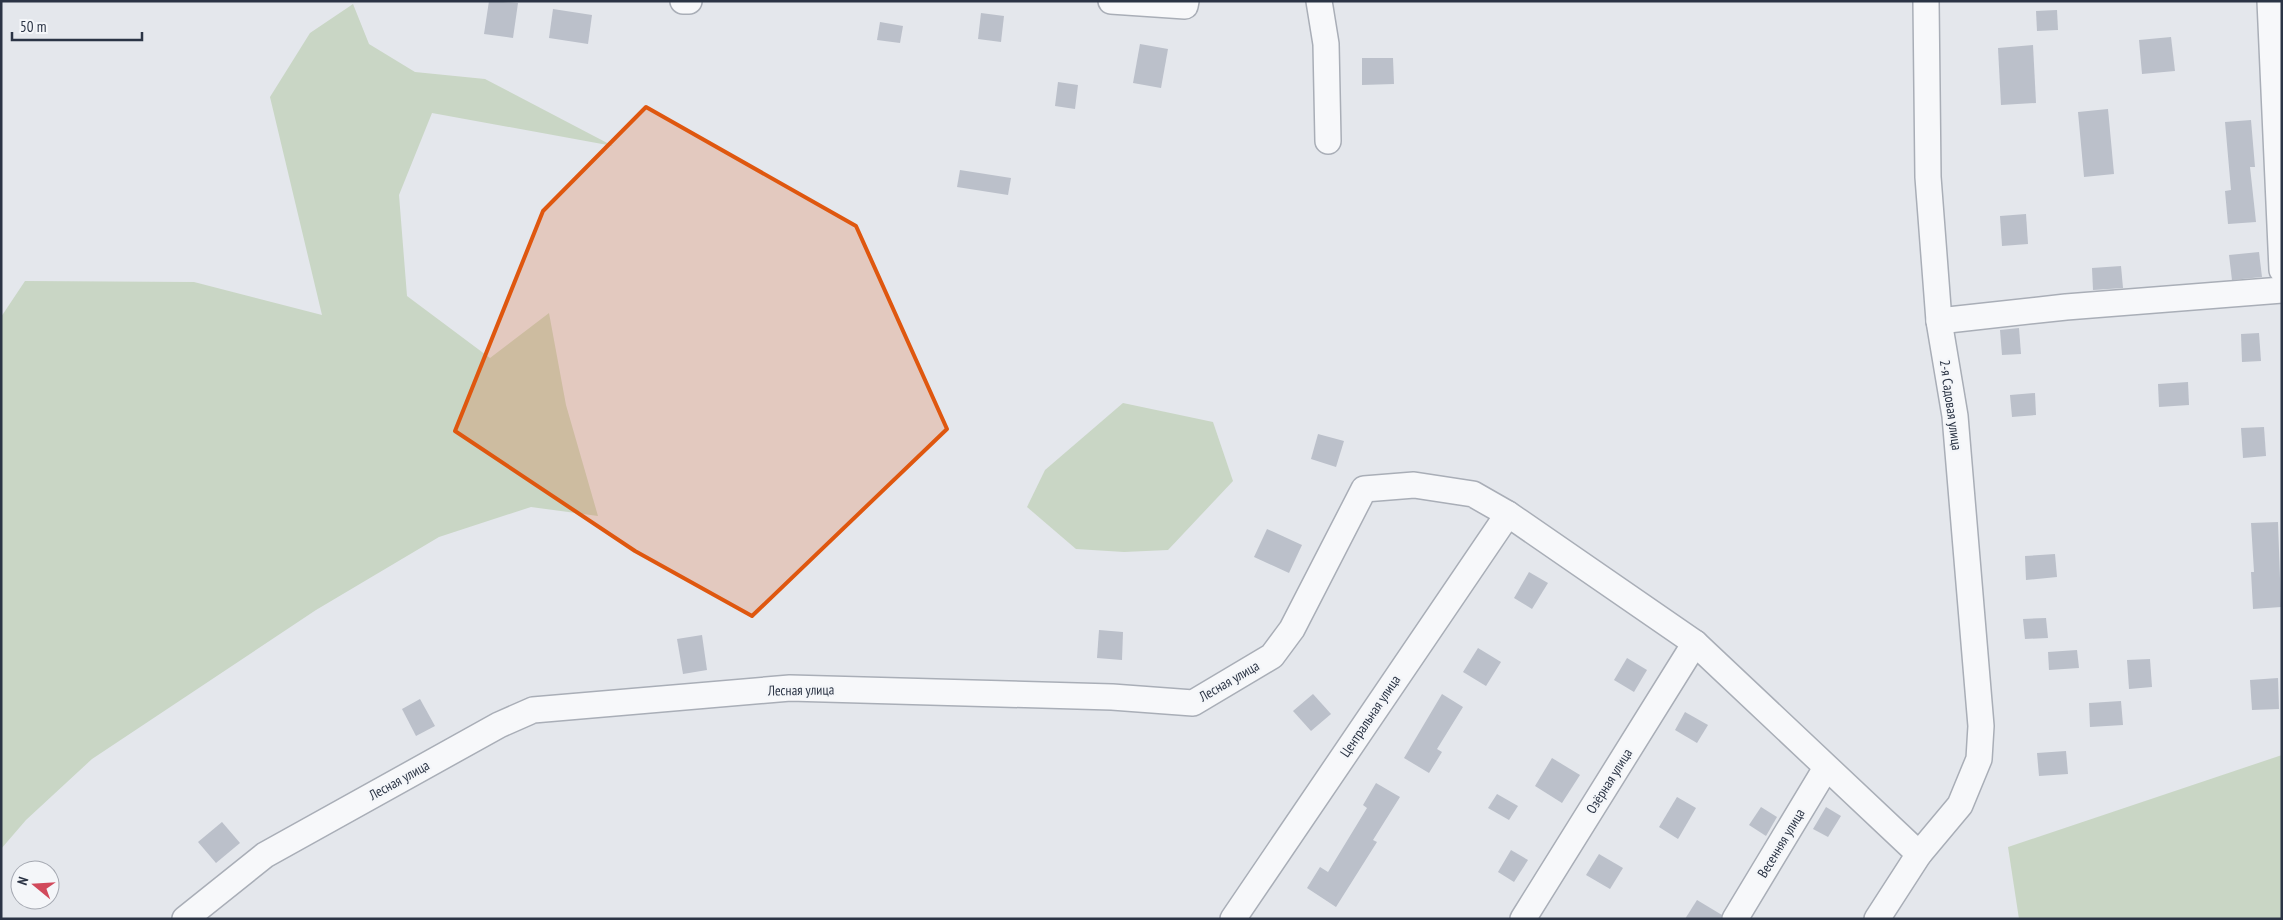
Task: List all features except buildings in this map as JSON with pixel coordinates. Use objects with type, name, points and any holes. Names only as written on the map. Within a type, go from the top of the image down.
[{"type":"street","points":[[683,1],[689,1]]},
{"type":"street","points":[[1111,1],[1185,6],[1186,1]]},
{"type":"street","points":[[1319,1],[1326,44],[1328,141]]},
{"type":"street","name":"2-я Садовая улица","points":[[1877,919],[1919,854],[1960,805],[1979,759],[1981,726],[1955,416],[1939,322],[1928,177],[1926,1]]},
{"type":"street","points":[[2270,1],[2282,270]]},
{"type":"street","points":[[1939,322],[2066,307],[2282,290]]},
{"type":"street","name":"Лесная улица","points":[[185,919],[265,855],[499,725],[533,710],[790,688],[1112,697],[1193,703],[1272,656],[1292,629],[1364,489],[1414,485],[1473,494],[1508,514]]},
{"type":"street","points":[[1508,514],[1695,643],[1919,854]]},
{"type":"street","name":"Центральная улица","points":[[1233,919],[1508,514]]},
{"type":"street","name":"Озёрная улица","points":[[1523,919],[1695,643]]},
{"type":"street","name":"Весенняя улица","points":[[1735,919],[1826,768]]},
{"type":"highlighted area","points":[[646,107],[856,226],[947,429],[752,616],[635,551],[455,431],[543,211]]},
{"type":"green space","points":[[353,4],[369,44],[415,72],[485,79],[613,146],[432,113],[399,195],[407,296],[490,358],[549,313],[566,405],[598,516],[531,507],[439,537],[316,610],[92,759],[26,820],[1,849],[1,317],[25,281],[194,282],[322,315],[270,97],[310,33]]},
{"type":"green space","points":[[1123,403],[1213,422],[1233,481],[1168,550],[1124,552],[1076,549],[1027,507],[1045,470]]},
{"type":"green space","points":[[2282,755],[2282,919],[2019,919],[2008,847]]}]
